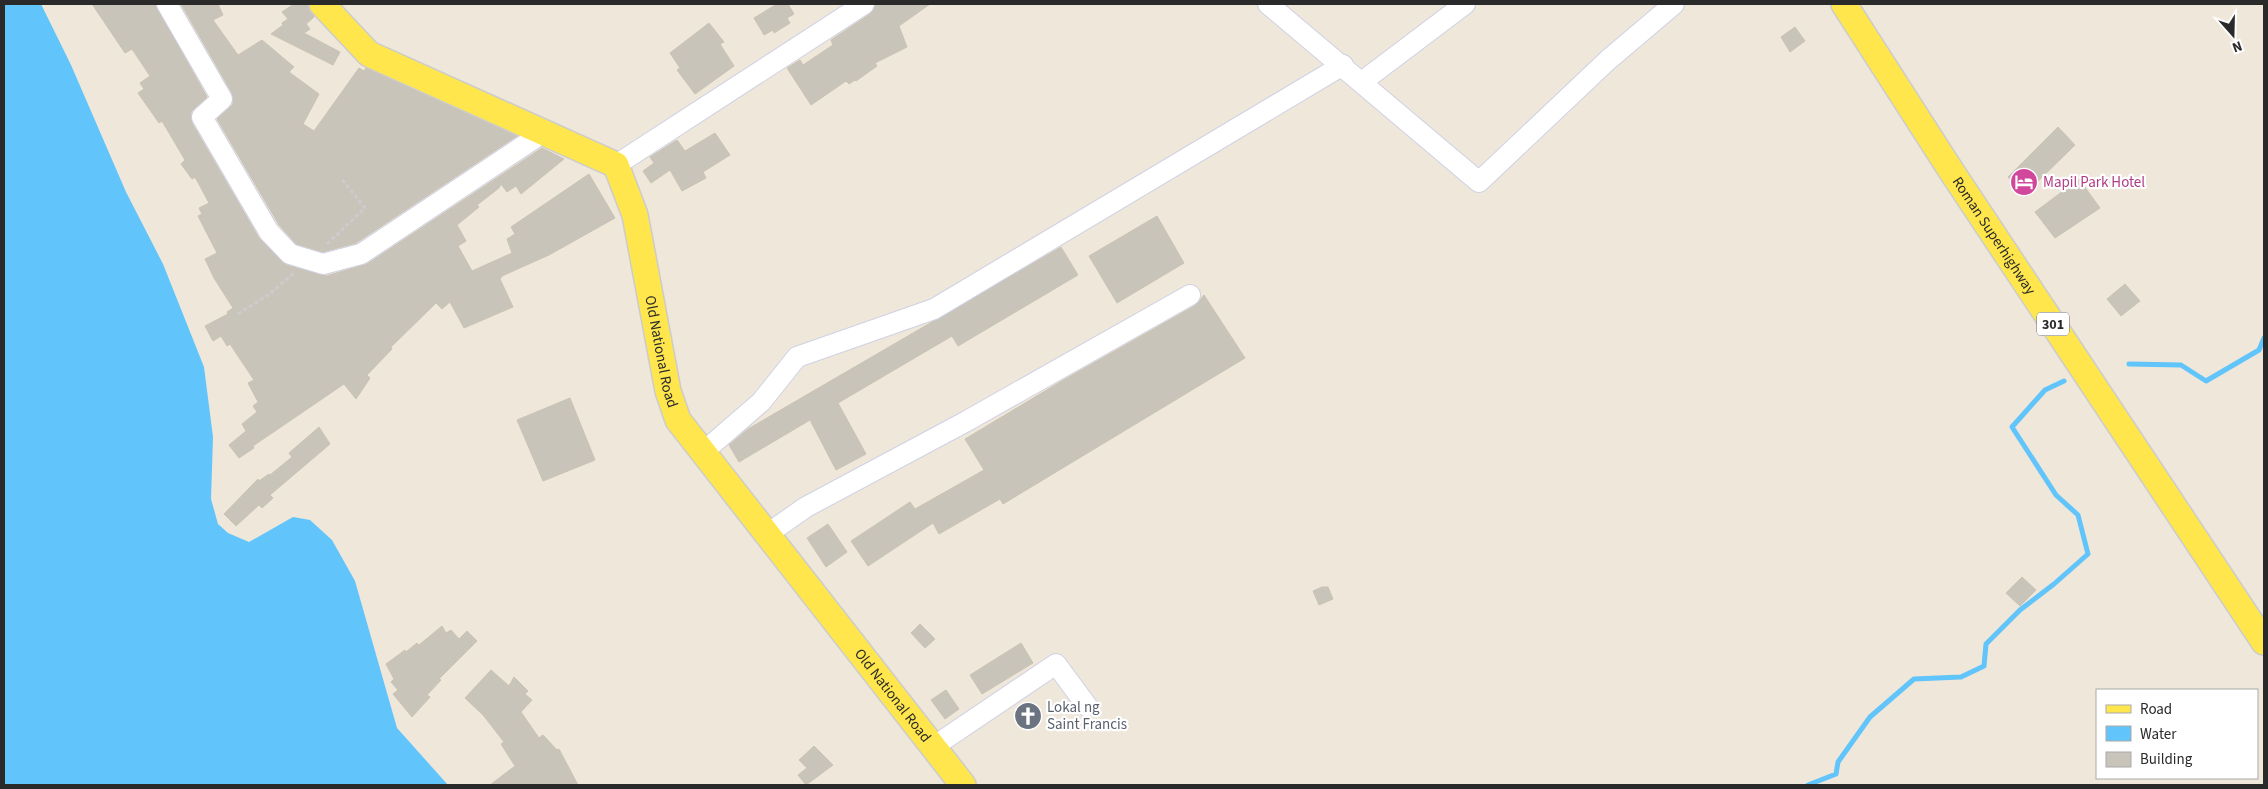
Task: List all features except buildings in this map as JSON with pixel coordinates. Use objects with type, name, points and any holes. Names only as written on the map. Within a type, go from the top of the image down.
[{"type":"main road","points":[[322,4],[369,54],[616,165]]},
{"type":"main road","name":"Roman Superhighway","points":[[1844,4],[1950,169],[2264,642]]},
{"type":"main road","name":"Old National Road","points":[[616,165],[636,215],[672,406],[678,420],[963,785]]},
{"type":"street","points":[[167,4],[222,98],[202,117],[269,232],[290,254],[323,264],[361,254],[544,132]]},
{"type":"street","points":[[616,165],[864,4]]},
{"type":"street","points":[[1363,82],[1465,4]]},
{"type":"street","points":[[1278,6],[1343,65],[1479,182],[1608,60],[1674,4]]},
{"type":"street","points":[[702,453],[761,402],[797,357],[934,309],[1343,65]]},
{"type":"street","points":[[766,535],[806,507],[965,422],[1190,295]]},
{"type":"street","points":[[933,747],[1056,664],[1087,706]]},
{"type":"water","points":[[4,4],[41,4],[71,65],[126,192],[163,264],[204,367],[213,437],[211,499],[218,524],[228,533],[249,542],[293,517],[310,520],[332,540],[355,581],[397,728],[448,785],[4,785]]},
{"type":"waterway","points":[[2129,364],[2181,365],[2206,381],[2259,350],[2264,338]]},
{"type":"waterway","points":[[1808,785],[1836,774],[1838,762],[1870,717],[1914,679],[1961,677],[1984,666],[1986,644],[2020,610],[2054,584],[2088,554],[2078,515],[2056,495],[2012,427],[2045,390],[2064,381]]},
{"type":"place","name":"Mapil Park Hotel","points":[[2024,182]]},
{"type":"place","name":"Lokal ng Saint Francis","points":[[1028,716]]}]
